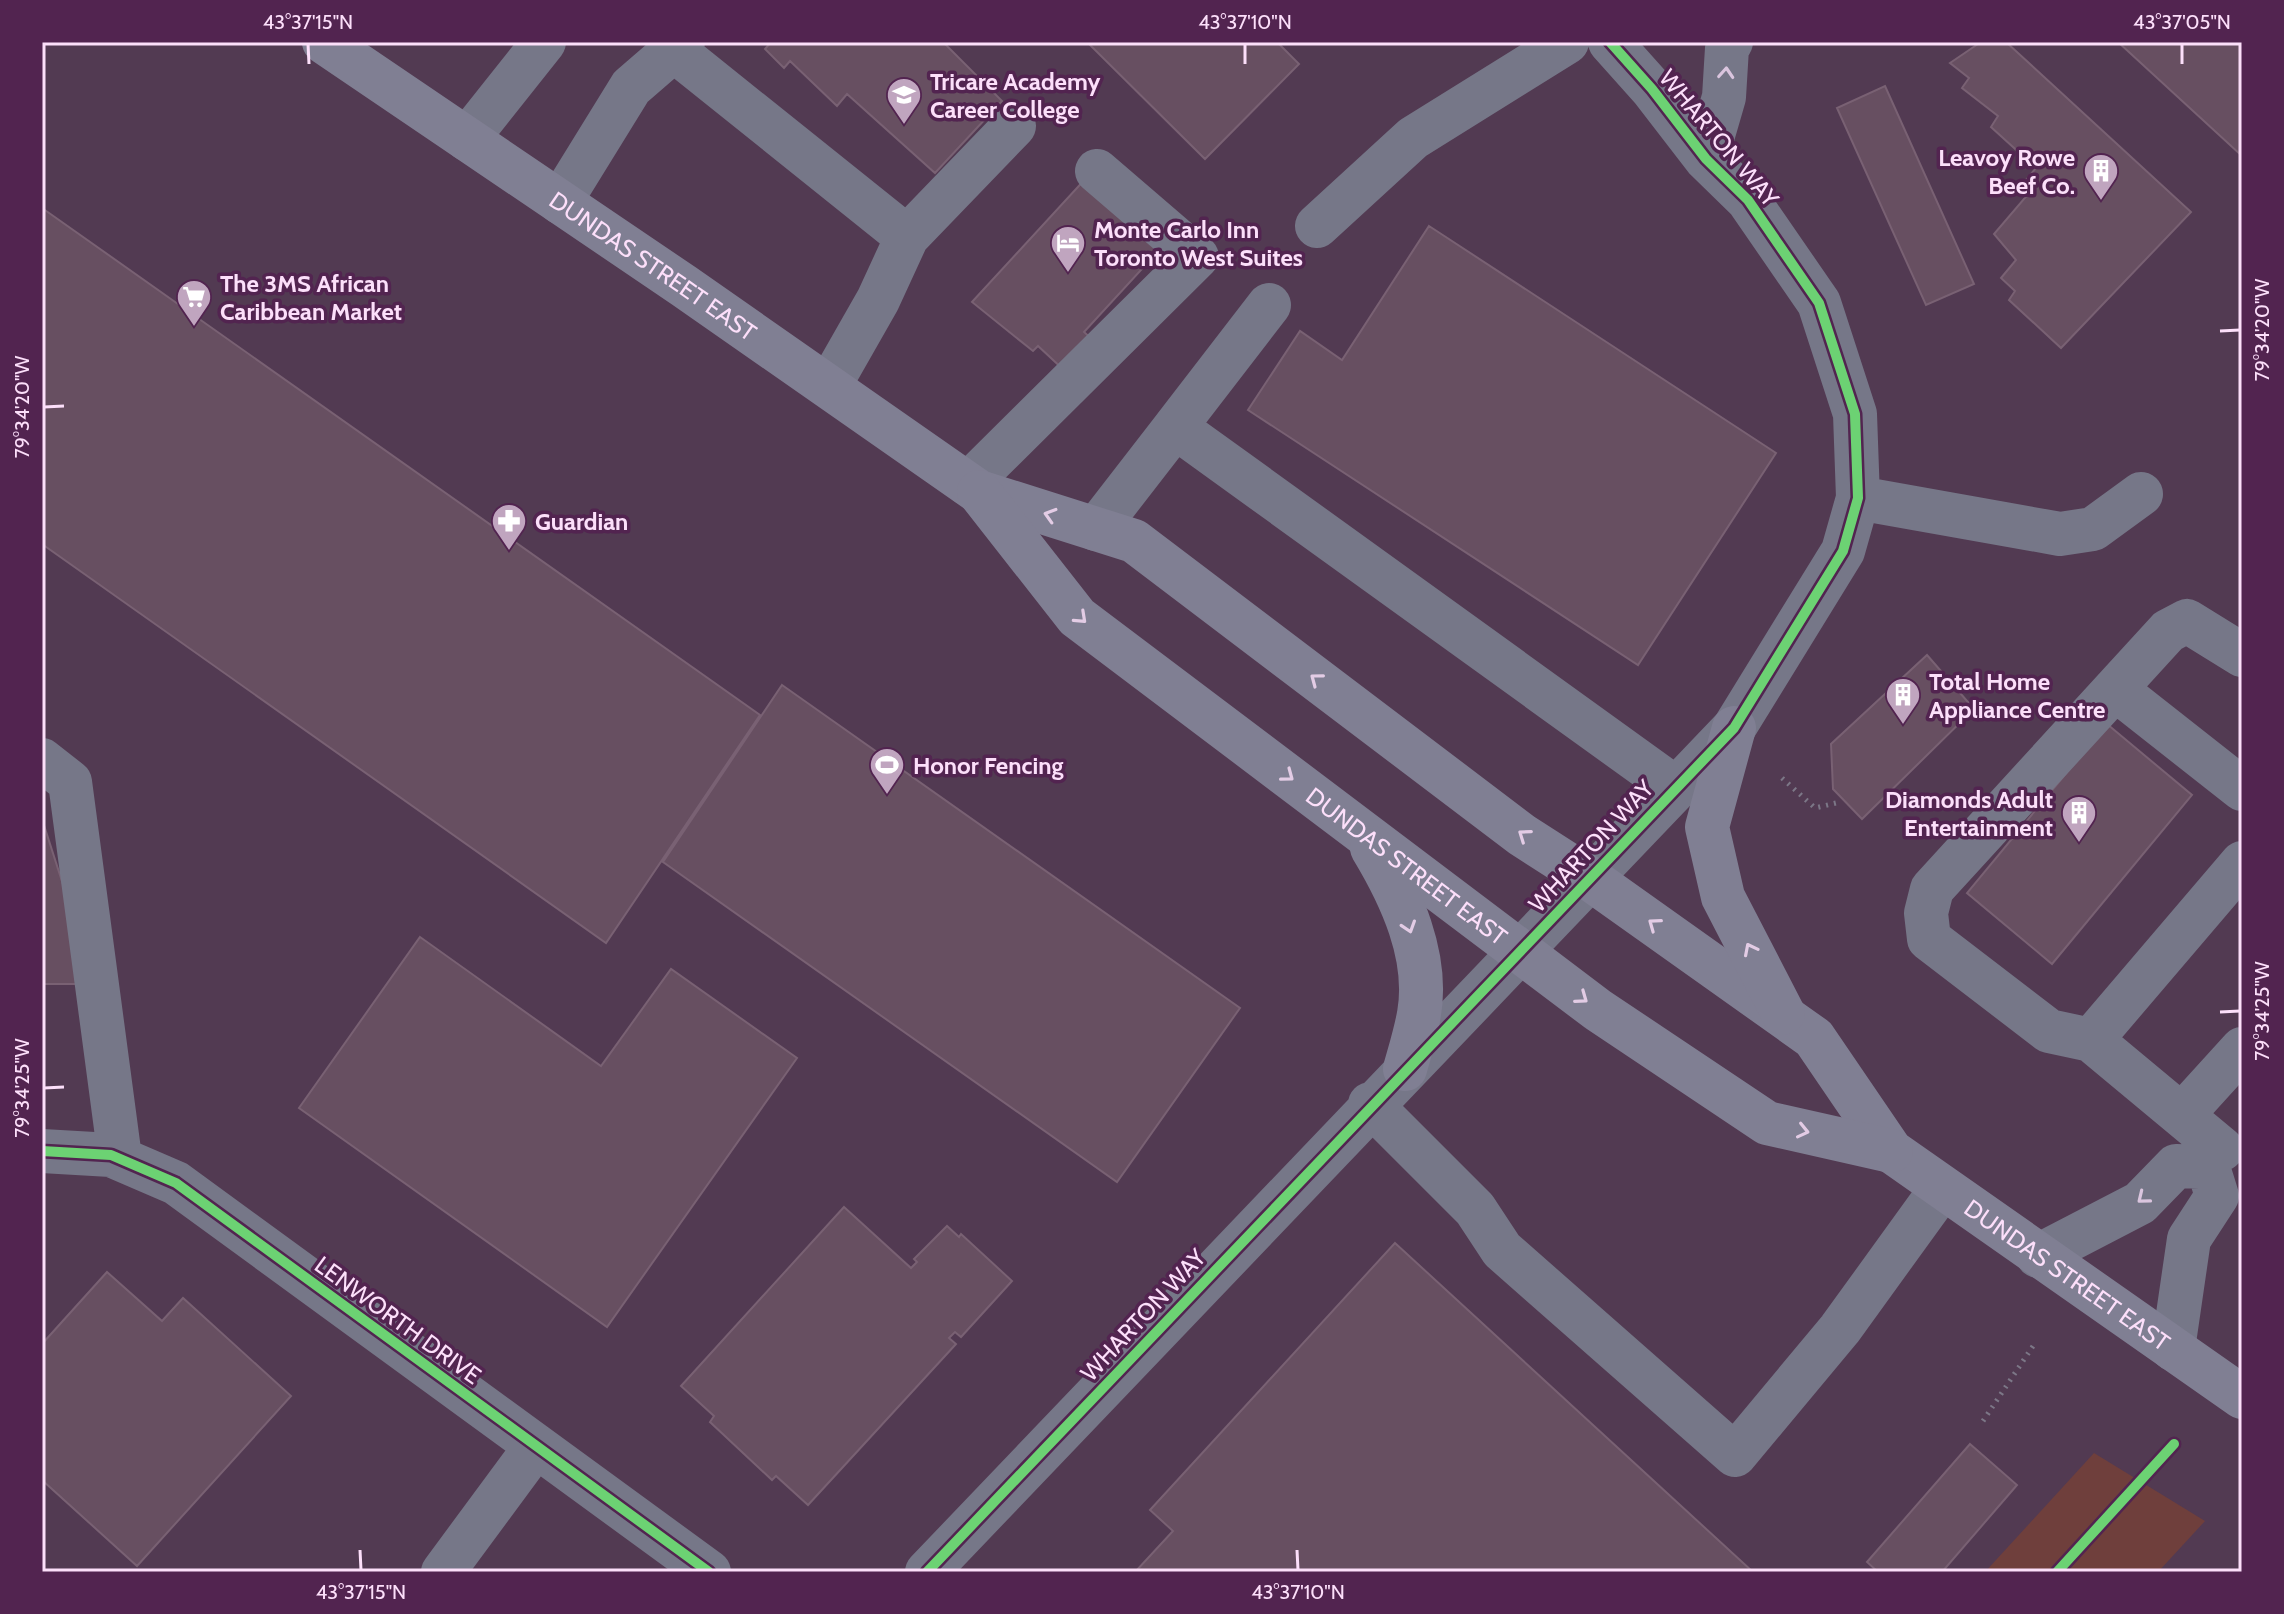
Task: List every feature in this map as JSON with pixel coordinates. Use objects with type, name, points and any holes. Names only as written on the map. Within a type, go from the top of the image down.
[{"type":"main road","name":"DUNDAS STREET EAST","points":[[324,42],[974,488],[1077,617],[1598,1010],[1767,1123],[1891,1151]]},
{"type":"main road","name":"DUNDAS STREET EAST","points":[[974,488],[1134,541],[1522,835],[1589,878],[1814,1038],[1891,1151],[2242,1397]]},
{"type":"main road","points":[[1734,728],[1707,827],[1723,897],[1786,1018]]},
{"type":"main road","points":[[1362,832],[1397,888],[1418,952],[1420,1011],[1405,1069]]},
{"type":"street","points":[[467,139],[544,42]]},
{"type":"street","points":[[1317,226],[1413,138],[1567,42]]},
{"type":"street","name":"WHARTON WAY","points":[[927,1572],[1370,1104],[1734,728],[1843,551],[1858,498],[1855,414],[1819,303],[1748,200],[1706,159],[1652,89],[1610,42]]},
{"type":"street","name":"WHARTON WAY","points":[[1706,159],[1724,97],[1727,48],[1731,42]]},
{"type":"street","points":[[560,202],[631,87],[679,46],[907,237]]},
{"type":"street","points":[[829,386],[878,300],[907,237],[1014,126]]},
{"type":"street","points":[[974,488],[1197,257],[1097,171]]},
{"type":"street","points":[[1096,529],[1269,305]]},
{"type":"street","points":[[1175,427],[1674,787]]},
{"type":"street","points":[[1858,498],[2060,534],[2093,529],[2141,494]]},
{"type":"street","points":[[2224,1160],[2182,1115],[2091,1040],[2049,1031],[1929,939],[1926,913],[1932,889],[2168,631],[2187,621],[2242,655]]},
{"type":"street","points":[[2115,689],[2242,789]]},
{"type":"street","points":[[42,760],[70,782],[120,1158]]},
{"type":"street","points":[[2091,1040],[2242,863]]},
{"type":"street","points":[[2182,1115],[2242,1049]]},
{"type":"street","points":[[1370,1104],[1475,1209],[1502,1250],[1735,1455],[1840,1329],[1942,1188]]},
{"type":"street","name":"LENWORTH DRIVE","points":[[42,1151],[120,1158],[176,1183],[709,1572]]},
{"type":"street","points":[[2038,1256],[2140,1203],[2176,1166],[2224,1160]]},
{"type":"street","points":[[2173,1349],[2189,1239],[2217,1196],[2224,1160]]},
{"type":"street","points":[[451,1569],[536,1446]]},
{"type":"path","points":[[1782,778],[1815,808],[1836,803]]},
{"type":"path","points":[[1983,1421],[2033,1346]]},
{"type":"shaded area","points":[[2094,1453],[2205,1521],[2158,1572],[1985,1572]]},
{"type":"building","points":[[771,42],[943,42],[1002,101],[935,173],[847,94],[837,106],[790,61],[784,68],[765,49]]},
{"type":"building","points":[[1087,42],[1277,42],[1299,64],[1205,159]]},
{"type":"building","name":"Leavoy Rowe Beef Co.","points":[[1981,42],[2006,42],[2191,212],[2061,348],[2009,300],[2015,291],[2001,278],[2016,260],[1994,234],[2030,192],[2021,186],[2036,168],[1991,127],[1998,116],[1962,88],[1969,78],[1950,63]]},
{"type":"building","points":[[2118,42],[2242,42],[2242,156]]},
{"type":"building","points":[[1885,86],[1974,284],[1926,305],[1837,108]]},
{"type":"building","name":"Monte Carlo Inn Toronto West Suites","points":[[1088,176],[1163,246],[1084,332],[1094,341],[1066,372],[1038,346],[1033,351],[972,302]]},
{"type":"building","points":[[42,208],[760,715],[606,943],[42,544]]},
{"type":"building","points":[[1429,226],[1776,453],[1638,665],[1248,410],[1300,331],[1342,360]]},
{"type":"building","name":"Total Home Appliance Centre","points":[[1927,655],[1974,709],[1862,819],[1833,789],[1831,744]]},
{"type":"building","points":[[782,685],[1240,1008],[1117,1182],[663,862]]},
{"type":"building","name":"Diamonds Adult Entertainment","points":[[2107,724],[2192,795],[2052,964],[1967,893]]},
{"type":"building","points":[[42,819],[95,984],[42,984]]},
{"type":"building","points":[[420,937],[601,1066],[671,969],[797,1058],[607,1327],[299,1108]]},
{"type":"building","points":[[844,1207],[911,1268],[917,1262],[914,1259],[947,1226],[959,1237],[961,1234],[1012,1281],[961,1337],[955,1332],[949,1338],[956,1344],[808,1505],[776,1476],[772,1480],[710,1422],[714,1416],[681,1386]]},
{"type":"building","points":[[1395,1243],[1753,1572],[1135,1572],[1173,1531],[1150,1510]]},
{"type":"building","points":[[107,1272],[162,1321],[183,1298],[291,1396],[137,1566],[42,1480],[42,1344]]},
{"type":"building","points":[[1970,1444],[2017,1485],[1942,1572],[1878,1572],[1867,1562]]},
{"type":"cycle path","points":[[927,1572],[1734,728],[1843,551],[1858,498],[1855,414],[1819,303],[1748,200],[1706,159],[1652,89],[1610,42]]},
{"type":"cycle path","points":[[42,1151],[111,1155],[176,1183],[709,1572]]},
{"type":"cycle path","points":[[2057,1572],[2174,1444]]},
{"type":"place","name":"Tricare Academy Career College","points":[[904,126]]},
{"type":"place","name":"Leavoy Rowe Beef Co.","points":[[2101,202]]},
{"type":"place","name":"Monte Carlo Inn Toronto West Suites","points":[[1068,274]]},
{"type":"place","name":"The 3MS African Caribbean Market","points":[[194,328]]},
{"type":"place","name":"Guardian","points":[[509,552]]},
{"type":"place","name":"Total Home Appliance Centre","points":[[1903,726]]},
{"type":"place","name":"Honor Fencing","points":[[887,796]]},
{"type":"place","name":"Diamonds Adult Entertainment","points":[[2079,844]]}]
